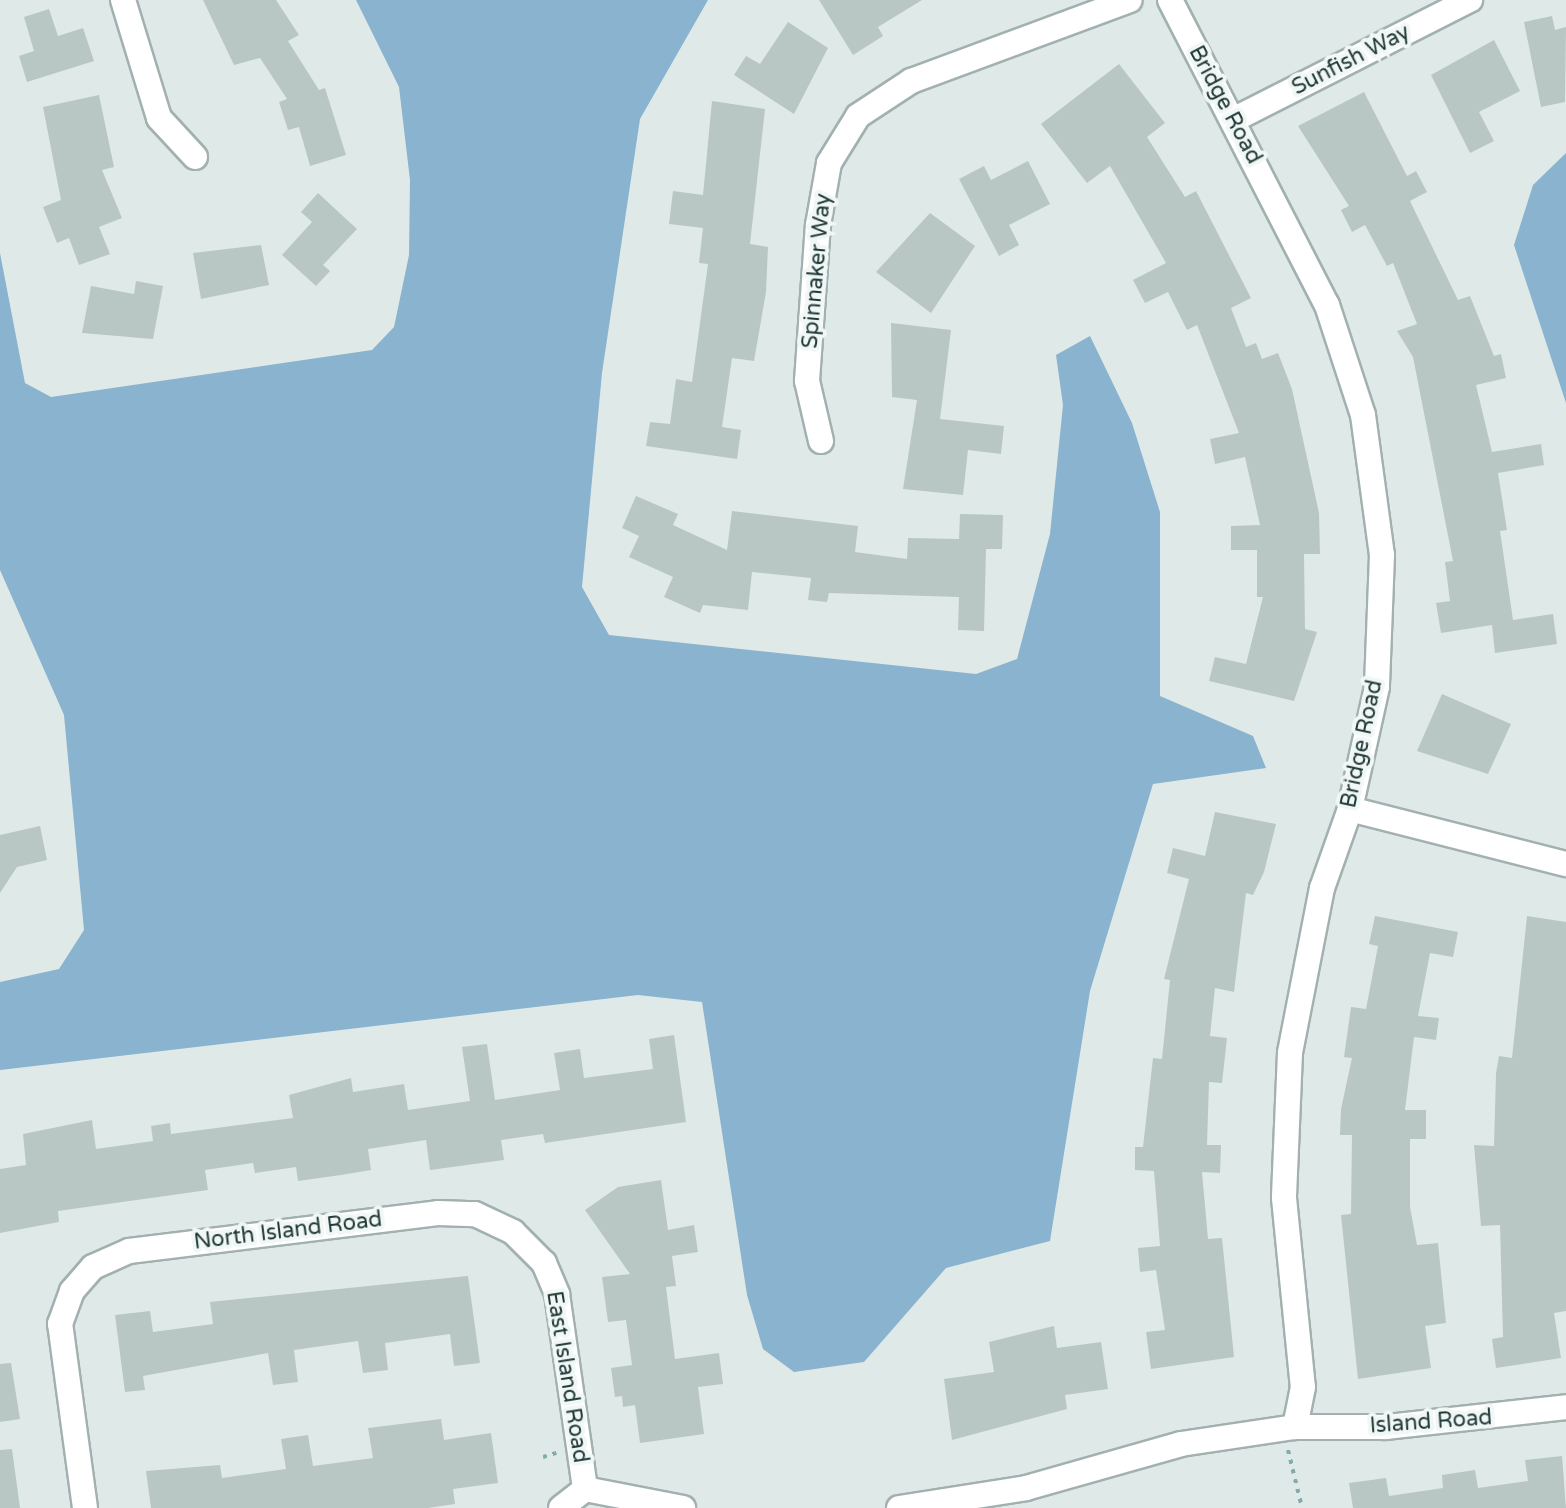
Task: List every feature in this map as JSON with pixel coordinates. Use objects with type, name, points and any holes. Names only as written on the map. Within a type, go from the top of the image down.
[{"type":"street","points":[[123,0],[159,118],[195,157]]},
{"type":"street","name":"Spinnaker Way","points":[[821,441],[807,381],[818,225],[829,163],[858,116],[911,81],[1130,0]]},
{"type":"street","name":"Bridge Road","points":[[1170,0],[1327,305],[1363,415],[1382,555],[1377,687],[1350,809],[1322,888],[1290,1053],[1284,1198],[1303,1387],[1291,1436]]},
{"type":"street","name":"Sunfish Way","points":[[1233,120],[1470,0]]},
{"type":"street","points":[[1350,809],[1566,864]]},
{"type":"street","name":"North Island Road","points":[[85,1508],[60,1324],[72,1291],[93,1267],[129,1251],[438,1213],[475,1214],[513,1232]]},
{"type":"street","name":"East Island Road","points":[[513,1232],[544,1263],[557,1294],[585,1489]]},
{"type":"street","name":"Island Road","points":[[899,1508],[1026,1488],[1181,1444],[1386,1427],[1566,1407]]},
{"type":"street","points":[[561,1508],[585,1489],[683,1508]]},
{"type":"path","points":[[1291,1436],[1302,1508]]},
{"type":"water","points":[[356,0],[708,0],[640,119],[602,373],[582,587],[609,635],[976,674],[1017,659],[1050,534],[1063,405],[1056,355],[1090,336],[1132,423],[1160,512],[1160,696],[1253,736],[1266,768],[1153,784],[1090,991],[1050,1241],[946,1268],[864,1362],[794,1372],[763,1349],[747,1295],[702,1002],[638,995],[0,1070],[0,982],[59,969],[84,930],[64,715],[0,570],[0,253],[25,383],[51,397],[372,350],[394,327],[409,255],[410,180],[399,87]]},
{"type":"water","points":[[1566,153],[1566,403],[1514,245],[1533,185]]},
{"type":"building","points":[[203,0],[276,0],[299,35],[288,41],[319,90],[325,88],[346,155],[310,166],[299,127],[288,130],[279,102],[287,99],[260,58],[234,65]]},
{"type":"building","points":[[819,0],[922,0],[878,27],[883,36],[853,55]]},
{"type":"building","points":[[49,9],[58,36],[83,28],[94,61],[27,82],[19,56],[34,51],[24,17]]},
{"type":"building","points":[[1552,16],[1555,30],[1566,27],[1565,102],[1541,107],[1524,22]]},
{"type":"building","points":[[788,22],[828,48],[794,114],[734,75],[746,56],[760,64]]},
{"type":"building","points":[[1494,40],[1520,91],[1479,112],[1494,141],[1470,153],[1431,75]]},
{"type":"building","points":[[1119,64],[1165,123],[1147,137],[1185,197],[1196,191],[1251,298],[1231,308],[1246,347],[1256,343],[1262,359],[1278,353],[1292,389],[1319,513],[1320,554],[1304,554],[1305,629],[1317,632],[1294,701],[1209,681],[1215,657],[1246,664],[1263,597],[1257,597],[1257,550],[1231,550],[1231,526],[1260,525],[1245,457],[1215,464],[1210,439],[1239,433],[1197,325],[1187,330],[1168,292],[1145,303],[1133,280],[1166,263],[1110,166],[1087,183],[1041,124]]},
{"type":"building","points":[[1364,92],[1407,176],[1416,171],[1427,192],[1410,201],[1458,300],[1470,296],[1494,356],[1501,354],[1506,378],[1476,385],[1492,452],[1541,444],[1544,465],[1498,473],[1507,530],[1500,531],[1513,620],[1553,614],[1557,644],[1495,653],[1492,625],[1441,633],[1436,603],[1450,601],[1445,562],[1453,561],[1413,357],[1397,331],[1417,324],[1393,263],[1387,266],[1365,225],[1352,232],[1341,210],[1349,206],[1298,126]]},
{"type":"building","points":[[99,95],[114,167],[102,170],[122,218],[99,227],[110,254],[79,265],[69,238],[57,243],[43,207],[61,200],[43,107]]},
{"type":"building","points":[[712,101],[765,109],[750,244],[768,247],[766,292],[754,361],[732,358],[722,427],[741,430],[737,459],[646,446],[650,422],[670,424],[676,379],[692,382],[708,264],[699,263],[703,228],[669,224],[673,191],[703,195]]},
{"type":"building","points":[[1028,161],[1050,204],[1009,225],[1019,245],[999,256],[959,179],[984,166],[991,180]]},
{"type":"building","points":[[318,193],[357,229],[323,265],[330,271],[316,286],[282,255],[312,222],[301,212]]},
{"type":"building","points":[[930,213],[975,246],[931,313],[876,272]]},
{"type":"building","points":[[261,245],[269,285],[201,299],[193,253]]},
{"type":"building","points":[[136,281],[163,286],[153,339],[82,333],[91,286],[134,294]]},
{"type":"building","points":[[891,323],[951,330],[940,419],[1004,426],[1001,454],[968,450],[963,495],[903,489],[917,400],[892,397]]},
{"type":"building","points":[[636,496],[678,514],[673,525],[727,550],[732,511],[858,526],[855,552],[907,559],[908,538],[959,539],[960,514],[1003,515],[1002,549],[986,549],[984,631],[958,630],[959,597],[829,593],[827,602],[808,600],[811,578],[752,572],[748,610],[703,605],[700,613],[664,597],[673,577],[629,557],[639,536],[622,528]]},
{"type":"building","points":[[1442,694],[1511,724],[1488,774],[1417,751]]},
{"type":"building","points":[[1215,812],[1276,824],[1264,872],[1253,895],[1246,893],[1234,992],[1215,988],[1210,1036],[1227,1038],[1222,1083],[1209,1082],[1207,1145],[1221,1145],[1220,1173],[1202,1172],[1208,1239],[1222,1238],[1234,1357],[1151,1369],[1146,1332],[1165,1330],[1156,1270],[1140,1272],[1138,1248],[1160,1246],[1154,1171],[1135,1170],[1135,1147],[1143,1147],[1153,1058],[1162,1059],[1170,980],[1164,979],[1189,879],[1167,873],[1173,848],[1205,856]]},
{"type":"building","points":[[40,826],[47,860],[17,867],[0,893],[0,835]]},
{"type":"building","points":[[1375,916],[1458,932],[1453,957],[1430,953],[1418,1016],[1439,1018],[1436,1040],[1414,1037],[1405,1110],[1426,1110],[1426,1139],[1410,1139],[1410,1207],[1417,1245],[1438,1243],[1446,1323],[1425,1326],[1431,1368],[1358,1379],[1341,1215],[1351,1214],[1352,1135],[1340,1135],[1341,1109],[1352,1058],[1344,1057],[1351,1007],[1366,1009],[1378,946],[1369,944]]},
{"type":"building","points":[[1527,916],[1566,922],[1566,1311],[1554,1313],[1561,1358],[1496,1368],[1492,1339],[1503,1337],[1500,1225],[1481,1226],[1474,1145],[1494,1146],[1496,1073],[1499,1056],[1512,1058]]},
{"type":"building","points":[[674,1035],[686,1122],[545,1143],[543,1134],[501,1140],[504,1160],[430,1170],[426,1140],[368,1149],[371,1170],[298,1181],[296,1167],[255,1173],[253,1163],[205,1170],[208,1190],[58,1211],[59,1222],[0,1233],[0,1169],[26,1165],[23,1134],[92,1120],[96,1149],[153,1141],[151,1126],[170,1123],[171,1134],[293,1118],[289,1095],[351,1078],[353,1092],[404,1084],[408,1110],[470,1101],[462,1047],[487,1044],[495,1100],[560,1090],[554,1053],[580,1049],[584,1078],[653,1069],[649,1039]]},
{"type":"building","points":[[661,1180],[668,1230],[694,1225],[698,1252],[672,1256],[676,1286],[666,1287],[675,1359],[719,1353],[723,1384],[698,1387],[704,1434],[640,1443],[635,1405],[623,1407],[622,1396],[615,1397],[611,1368],[632,1365],[626,1320],[608,1322],[602,1277],[630,1274],[585,1210],[618,1187]]},
{"type":"building","points":[[468,1276],[480,1363],[454,1366],[450,1334],[385,1343],[388,1370],[363,1373],[358,1341],[294,1350],[298,1382],[273,1385],[268,1353],[143,1376],[145,1390],[125,1392],[115,1315],[150,1311],[153,1332],[213,1324],[210,1302]]},
{"type":"building","points":[[1054,1326],[1057,1348],[1101,1342],[1108,1389],[1065,1395],[1067,1409],[952,1440],[944,1379],[994,1372],[989,1342]]},
{"type":"building","points":[[11,1363],[20,1419],[0,1422],[0,1364]]},
{"type":"building","points":[[441,1419],[444,1440],[491,1433],[498,1483],[453,1489],[455,1504],[428,1508],[151,1508],[146,1471],[220,1465],[222,1478],[286,1469],[281,1439],[308,1435],[313,1466],[373,1458],[368,1428]]},
{"type":"building","points":[[12,1449],[20,1508],[0,1508],[0,1450]]},
{"type":"building","points":[[1562,1456],[1566,1508],[1353,1508],[1349,1483],[1386,1478],[1389,1496],[1443,1488],[1442,1475],[1475,1470],[1478,1488],[1528,1481],[1525,1460]]}]
